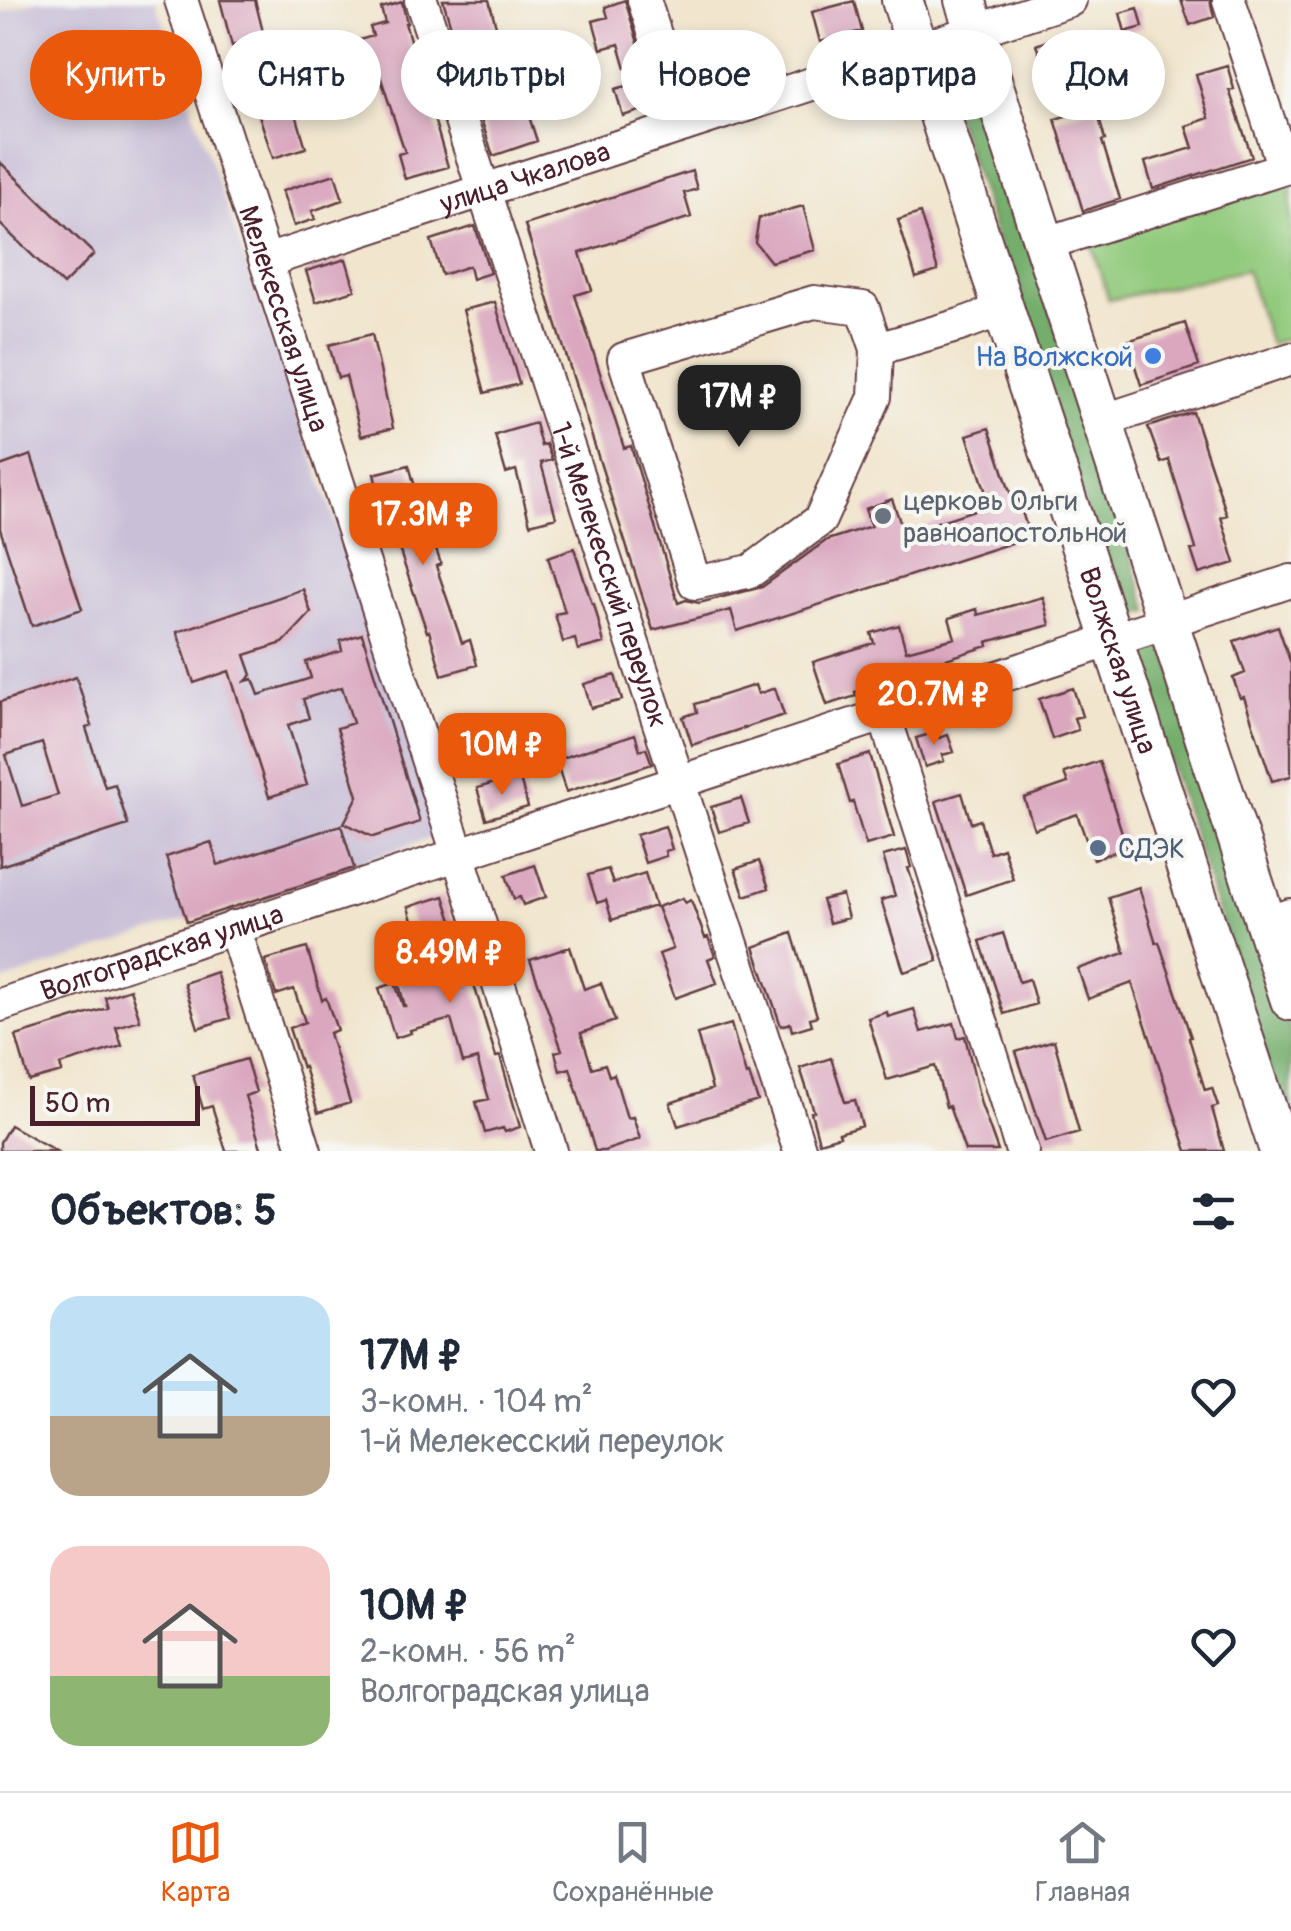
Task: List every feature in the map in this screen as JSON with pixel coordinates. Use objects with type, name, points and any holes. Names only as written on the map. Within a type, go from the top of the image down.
[{"type":"main road","name":"Волжская улица","points":[[902,0],[912,30]]},
{"type":"main road","points":[[970,15],[1168,621],[1278,919],[1291,1000]]},
{"type":"main road","name":"Волжская улица","points":[[942,120],[1280,1151]]},
{"type":"street","name":"Мелекесская улица","points":[[181,0],[551,1151]]},
{"type":"street","name":"1-й Мелекесский переулок","points":[[420,0],[800,1151]]},
{"type":"street","points":[[644,0],[684,125]]},
{"type":"street","name":"улица Чкалова","points":[[947,30],[970,15],[1070,0]]},
{"type":"street","points":[[1044,244],[1288,167],[1229,0]]},
{"type":"street","name":"улица Чкалова","points":[[266,261],[806,85]]},
{"type":"street","points":[[814,302],[863,308],[877,349],[875,397],[820,520],[752,571],[695,583],[624,359],[814,302]]},
{"type":"street","points":[[877,349],[1004,308]]},
{"type":"street","points":[[1102,421],[1291,359]]},
{"type":"street","name":"Волгоградская улица","points":[[0,1005],[1291,581]]},
{"type":"street","points":[[884,714],[1022,1151]]},
{"type":"street","points":[[234,927],[305,1151]]},
{"type":"shaded area","points":[[38,0],[155,0],[165,30],[30,30],[30,120],[196,120],[443,834],[0,982],[0,13]]},
{"type":"green space","points":[[957,120],[988,120],[1149,611],[1122,618]]},
{"type":"green space","points":[[1291,168],[1291,337],[1270,344],[1246,270],[1109,300],[1088,234]]},
{"type":"green space","points":[[1160,631],[1291,1033],[1291,1138],[1130,640]]},
{"type":"building","points":[[220,0],[255,0],[262,30],[228,30]]},
{"type":"building","points":[[443,0],[489,0],[497,30],[452,30]]},
{"type":"building","points":[[625,0],[634,30],[621,30],[621,51],[619,44],[601,49],[601,30],[596,30],[593,21],[608,17],[605,7]]},
{"type":"building","points":[[1181,0],[1210,0],[1214,17],[1190,25]]},
{"type":"building","points":[[854,1],[862,30],[817,30],[812,12]]},
{"type":"building","points":[[402,2],[407,23],[407,30],[401,30],[401,120],[434,120],[448,167],[405,179],[398,154],[405,152],[381,78],[381,30],[370,27],[385,23],[381,8]]},
{"type":"building","points":[[1138,8],[1143,27],[1124,30],[1120,13]]},
{"type":"building","points":[[1227,65],[1234,89],[1229,90],[1252,157],[1153,189],[1145,162],[1193,148],[1186,126],[1209,118],[1196,74]]},
{"type":"building","points":[[621,88],[621,109],[615,89]]},
{"type":"building","points":[[261,120],[298,120],[306,148],[273,158]]},
{"type":"building","points":[[481,120],[530,120],[537,141],[493,156]]},
{"type":"building","points":[[1055,120],[1100,120],[1120,199],[1083,211]]},
{"type":"building","points":[[0,162],[94,254],[63,285],[0,224]]},
{"type":"building","points":[[692,171],[697,189],[684,193],[691,217],[580,253],[592,290],[575,295],[624,448],[631,446],[678,603],[699,603],[762,587],[827,540],[871,526],[865,509],[892,499],[904,533],[990,505],[967,435],[989,428],[1012,498],[1017,496],[1030,537],[737,631],[731,610],[653,630],[525,225]]},
{"type":"building","points":[[335,174],[343,200],[312,211],[315,219],[294,226],[282,191]]},
{"type":"building","points":[[803,206],[815,250],[771,262],[755,242],[759,218]]},
{"type":"building","points":[[920,213],[938,271],[916,278],[898,220]]},
{"type":"building","points":[[475,226],[490,273],[472,279],[469,266],[442,275],[431,240]]},
{"type":"building","points":[[346,259],[355,290],[316,302],[306,271]]},
{"type":"building","points":[[495,302],[519,384],[485,393],[463,310]]},
{"type":"building","points":[[1185,323],[1199,366],[1141,385],[1127,341]]},
{"type":"building","points":[[372,334],[393,428],[361,436],[346,376],[338,378],[329,345]]},
{"type":"building","points":[[1193,412],[1227,515],[1221,517],[1235,563],[1199,574],[1191,550],[1196,549],[1169,460],[1161,463],[1148,427]]},
{"type":"building","points":[[535,423],[541,446],[546,444],[552,460],[541,463],[556,517],[530,524],[516,470],[506,473],[495,435]]},
{"type":"building","points":[[31,455],[82,609],[32,626],[0,529],[0,466]]},
{"type":"building","points":[[409,465],[462,643],[470,640],[477,665],[442,675],[385,507],[382,508],[374,474]]},
{"type":"building","points":[[574,548],[604,643],[578,650],[575,639],[563,642],[555,614],[565,612],[548,557]]},
{"type":"building","points":[[303,589],[311,613],[283,643],[245,655],[252,675],[246,681],[253,679],[259,695],[311,678],[306,662],[342,651],[340,641],[362,634],[420,822],[373,837],[344,823],[358,796],[337,728],[353,723],[342,687],[303,699],[309,718],[288,725],[307,785],[269,797],[229,671],[194,683],[177,632]]},
{"type":"building","points":[[1043,597],[1050,625],[987,642],[988,646],[936,662],[938,669],[855,692],[856,696],[827,705],[813,662],[874,643],[871,633],[899,625],[906,651],[955,638],[949,618],[977,609],[978,615]]},
{"type":"building","points":[[1278,626],[1291,664],[1291,776],[1272,781],[1244,697],[1240,698],[1233,678],[1245,673],[1234,641]]},
{"type":"building","points":[[615,675],[622,700],[591,708],[584,684]]},
{"type":"building","points":[[76,677],[92,726],[86,728],[105,787],[115,784],[128,825],[0,866],[0,702]],"holes":[[[42,743],[58,795],[22,806],[6,755]]]},
{"type":"building","points":[[755,685],[758,694],[775,688],[784,715],[692,745],[683,717],[697,712],[695,704]]},
{"type":"building","points":[[1073,688],[1082,716],[1074,718],[1078,730],[1052,739],[1039,699]]},
{"type":"building","points":[[937,732],[939,738],[948,735],[954,752],[942,755],[944,761],[925,767],[916,738]]},
{"type":"building","points":[[635,734],[640,750],[646,748],[652,764],[566,792],[556,760]]},
{"type":"building","points":[[870,754],[894,837],[866,845],[838,764]]},
{"type":"building","points":[[1099,761],[1127,848],[1093,859],[1077,814],[1034,829],[1024,798],[1068,783],[1064,773]]},
{"type":"building","points":[[519,776],[528,807],[486,819],[477,788]]},
{"type":"building","points":[[962,793],[971,823],[980,820],[990,853],[1003,848],[1013,879],[966,895],[936,801]]},
{"type":"building","points":[[741,798],[749,823],[719,832],[711,807]]},
{"type":"building","points":[[341,825],[354,868],[187,922],[166,857],[211,842],[218,865]]},
{"type":"building","points":[[665,826],[672,849],[665,851],[666,856],[645,863],[636,835]]},
{"type":"building","points":[[906,850],[911,867],[908,868],[938,961],[904,972],[881,900],[895,896],[883,856]]},
{"type":"building","points":[[759,861],[769,888],[745,896],[735,869]]},
{"type":"building","points":[[535,865],[546,897],[523,905],[520,897],[514,899],[506,875]]},
{"type":"building","points":[[608,869],[613,883],[645,873],[655,906],[612,920],[606,900],[597,903],[588,875]]},
{"type":"building","points":[[1139,887],[1191,1037],[1205,1090],[1212,1088],[1218,1106],[1212,1108],[1224,1151],[1187,1151],[1132,983],[1088,999],[1078,969],[1125,953],[1108,897]]},
{"type":"building","points":[[842,895],[848,918],[829,923],[822,900]]},
{"type":"building","points":[[444,896],[454,927],[459,926],[520,1127],[505,1132],[503,1128],[485,1133],[476,1102],[489,1099],[477,1059],[463,1063],[451,1019],[395,1038],[379,988],[395,983],[405,1006],[396,974],[425,965],[408,907]]},
{"type":"building","points":[[683,898],[685,903],[691,900],[705,938],[708,937],[715,956],[708,959],[717,983],[675,998],[659,954],[673,949],[657,907]]},
{"type":"building","points":[[792,933],[817,1016],[810,1018],[812,1025],[792,1031],[790,1023],[781,1026],[754,947]]},
{"type":"building","points":[[1003,933],[1019,982],[1029,979],[1036,1004],[1004,1014],[980,941]]},
{"type":"building","points":[[570,947],[584,989],[601,983],[615,1021],[581,1033],[592,1068],[605,1064],[609,1076],[614,1074],[627,1118],[633,1117],[640,1139],[604,1151],[595,1151],[570,1068],[560,1071],[555,1052],[562,1050],[530,960]]},
{"type":"building","points":[[307,948],[322,1000],[326,998],[337,1030],[329,1033],[350,1103],[318,1113],[289,1028],[305,1022],[294,989],[276,995],[265,960]]},
{"type":"building","points":[[216,972],[230,1018],[198,1028],[184,983]]},
{"type":"building","points":[[130,989],[140,1020],[116,1027],[122,1046],[60,1065],[62,1072],[29,1081],[16,1036],[108,1008],[105,997]]},
{"type":"building","points":[[914,1009],[921,1032],[954,1023],[958,1038],[965,1036],[981,1104],[998,1151],[965,1151],[949,1106],[946,1107],[935,1066],[887,1080],[868,1018]]},
{"type":"building","points":[[731,1024],[758,1101],[678,1126],[670,1103],[712,1089],[697,1034]]},
{"type":"building","points":[[1054,1040],[1079,1132],[1046,1142],[1016,1052]]},
{"type":"building","points":[[831,1058],[845,1102],[855,1100],[862,1126],[819,1142],[800,1068]]},
{"type":"building","points":[[246,1059],[256,1092],[245,1096],[262,1151],[226,1151],[212,1106],[203,1109],[193,1075]]},
{"type":"building","points":[[10,1125],[56,1151],[0,1151],[0,1142]]},
{"type":"place","name":"На Волжской","points":[[1153,356]]},
{"type":"place","name":"церковь Ольги равноапостольной","points":[[883,516]]},
{"type":"place","name":"СДЭК","points":[[1098,848]]}]
